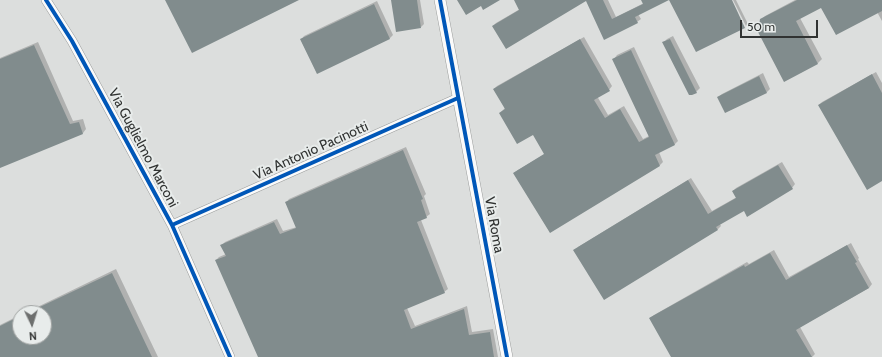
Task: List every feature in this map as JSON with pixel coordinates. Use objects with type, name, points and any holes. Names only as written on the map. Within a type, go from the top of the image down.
[{"type":"street","name":"Via Guglielmo Marconi","points":[[46,0],[72,41],[172,225],[230,357]]},
{"type":"street","name":"Via Roma","points":[[440,0],[507,357]]},
{"type":"street","name":"Via Antonio Pacinotti","points":[[172,225],[458,98]]},
{"type":"building","points":[[165,0],[299,0],[192,53]]},
{"type":"building","points":[[391,0],[417,0],[421,28],[396,32]]},
{"type":"building","points":[[457,0],[500,0],[483,10],[481,6],[466,15]]},
{"type":"building","points":[[514,0],[603,0],[612,19],[643,4],[641,0],[669,0],[635,17],[638,23],[604,40],[586,1],[506,49],[492,26],[519,10]]},
{"type":"building","points":[[669,0],[732,0],[745,28],[696,52]]},
{"type":"building","points":[[797,0],[882,0],[882,11],[836,35],[821,8],[796,21],[818,64],[784,82],[758,32],[760,19]]},
{"type":"building","points":[[374,4],[390,39],[317,74],[300,39]]},
{"type":"building","points":[[580,39],[610,91],[594,100],[605,118],[620,109],[639,142],[649,137],[612,59],[631,50],[675,145],[655,155],[660,166],[550,233],[513,173],[544,154],[533,135],[517,144],[499,113],[505,109],[493,89]]},
{"type":"building","points":[[670,39],[697,93],[689,95],[662,42]]},
{"type":"building","points":[[34,45],[70,124],[79,122],[83,134],[0,168],[0,59]]},
{"type":"building","points":[[872,74],[882,93],[882,181],[867,190],[818,105]]},
{"type":"building","points":[[759,76],[767,93],[725,113],[717,97]]},
{"type":"building","points":[[403,150],[423,199],[421,200],[427,218],[417,222],[445,293],[404,310],[411,329],[464,309],[469,335],[490,332],[494,357],[258,357],[215,260],[226,256],[220,245],[274,222],[280,234],[296,228],[285,202]]},
{"type":"building","points":[[778,165],[793,189],[747,217],[744,211],[716,227],[718,230],[604,300],[573,250],[688,180],[708,214],[736,198],[732,191]]},
{"type":"building","points":[[847,245],[869,288],[796,330],[812,357],[671,357],[649,318],[744,265],[745,267],[770,253],[786,280]]},
{"type":"building","points":[[112,273],[152,357],[0,357],[0,326],[12,320],[12,345],[52,345],[52,305],[44,305]]},
{"type":"cycle path","points":[[46,0],[72,41],[172,225],[230,357]]},
{"type":"cycle path","points":[[440,0],[507,357]]},
{"type":"cycle path","points":[[172,225],[458,98]]}]
